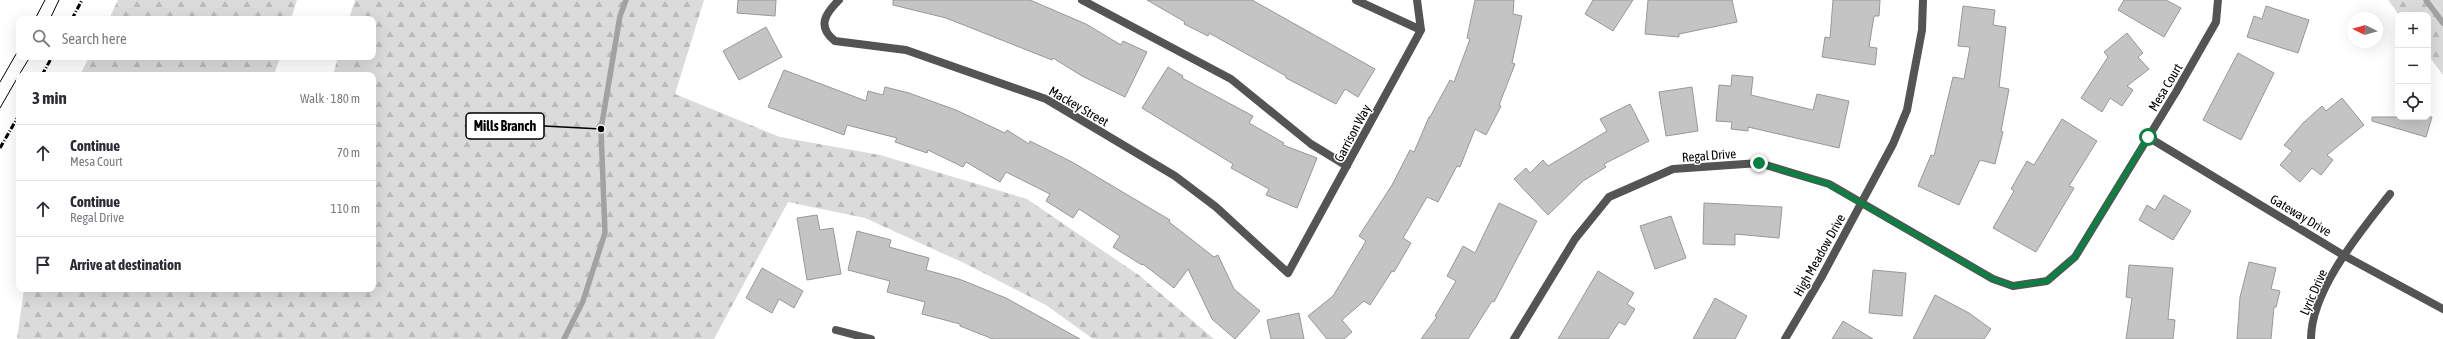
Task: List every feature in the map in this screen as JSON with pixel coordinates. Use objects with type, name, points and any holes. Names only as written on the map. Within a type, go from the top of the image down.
[{"type":"street","name":"Mackey Street","points":[[839,0],[827,12],[825,29],[828,35],[835,41],[906,50],[1046,99],[1175,176],[1216,207],[1288,273]]},
{"type":"street","points":[[1082,0],[1231,79],[1311,144],[1347,166]]},
{"type":"street","points":[[1356,0],[1421,30]]},
{"type":"street","points":[[1417,0],[1421,30]]},
{"type":"street","name":"High Meadow Drive","points":[[1784,339],[1862,203],[1893,144],[1907,110],[1922,30],[1923,0]]},
{"type":"street","name":"Mesa Court","points":[[2029,284],[2047,281],[2075,257],[2216,22],[2218,0]]},
{"type":"street","name":"Garrison Way","points":[[1288,273],[1421,30]]},
{"type":"street","name":"Gateway Drive","points":[[2148,137],[2343,255],[2443,309]]},
{"type":"street","name":"Regal Drive","points":[[1514,339],[1575,239],[1610,197],[1673,169],[1759,163],[1828,184],[1993,279],[2013,286],[2029,284]]},
{"type":"street","name":"Lyric Drive","points":[[2311,339],[2311,327],[2324,293],[2343,255],[2390,194]]},
{"type":"street","points":[[836,330],[871,339]]},
{"type":"green space","points":[[118,0],[297,0],[292,16],[110,16]]},
{"type":"green space","points":[[355,0],[704,0],[675,94],[780,137],[880,155],[1027,199],[1140,276],[1214,339],[1093,339],[1046,305],[966,264],[865,218],[788,202],[714,339],[17,339],[24,292],[376,292],[376,72],[334,72],[337,60],[376,60],[376,16],[350,16]]},
{"type":"green space","points":[[2388,0],[2443,0],[2443,75],[2431,59],[2431,12],[2397,12]]},
{"type":"green space","points":[[88,60],[279,60],[275,72],[82,72]]},
{"type":"building","points":[[738,0],[776,0],[775,16],[737,13]]},
{"type":"building","points":[[893,0],[1030,0],[1086,24],[1121,45],[1123,41],[1147,52],[1125,97],[1082,76],[1053,58],[1052,60],[946,18],[893,5]]},
{"type":"building","points":[[1147,0],[1252,0],[1375,69],[1358,97],[1345,89],[1336,104],[1286,78],[1286,76],[1209,33],[1208,36],[1184,24],[1185,22]]},
{"type":"building","points":[[1475,0],[1514,0],[1513,14],[1522,16],[1512,63],[1515,64],[1499,105],[1501,106],[1486,135],[1475,129],[1460,167],[1457,166],[1438,202],[1427,197],[1403,238],[1411,243],[1394,272],[1392,271],[1370,305],[1364,301],[1342,320],[1352,332],[1344,339],[1327,339],[1308,316],[1333,296],[1366,241],[1359,236],[1392,185],[1410,150],[1414,152],[1429,117],[1450,80],[1454,82],[1470,39],[1467,38]]},
{"type":"building","points":[[1593,0],[1633,0],[1613,31],[1585,14]]},
{"type":"building","points":[[1648,0],[1732,0],[1737,22],[1679,34],[1679,37],[1645,34]]},
{"type":"building","points":[[1833,0],[1880,0],[1879,16],[1874,16],[1869,47],[1877,48],[1875,65],[1822,57],[1825,37],[1830,38]]},
{"type":"building","points":[[2124,0],[2166,0],[2181,8],[2164,37],[2118,10]]},
{"type":"building","points":[[1963,6],[1995,10],[1993,25],[2006,27],[1999,87],[2009,89],[2001,131],[2003,132],[1995,164],[1980,160],[1959,205],[1918,186],[1931,155],[1934,156],[1953,77],[1964,79],[1970,47],[1958,46]]},
{"type":"building","points":[[2266,6],[2309,20],[2298,53],[2247,37],[2254,16],[2262,19]]},
{"type":"building","points":[[766,27],[782,57],[739,80],[723,51]]},
{"type":"building","points":[[2127,33],[2143,53],[2138,57],[2149,69],[2127,86],[2133,90],[2122,106],[2110,98],[2102,112],[2081,98],[2108,57],[2104,52]]},
{"type":"building","points":[[2238,53],[2274,73],[2241,140],[2203,120]]},
{"type":"building","points":[[1168,67],[1183,76],[1182,78],[1253,116],[1249,123],[1284,143],[1283,145],[1317,158],[1297,208],[1266,195],[1269,189],[1231,168],[1233,164],[1142,108]]},
{"type":"building","points":[[784,70],[866,101],[868,91],[883,95],[885,87],[909,93],[956,110],[1005,133],[1007,130],[1029,144],[1030,141],[1072,162],[1170,220],[1169,222],[1214,257],[1218,255],[1234,289],[1260,311],[1235,339],[1212,319],[1188,269],[1174,288],[1143,264],[1142,265],[1113,247],[1120,236],[1079,209],[1073,218],[1046,201],[1050,194],[1006,172],[1000,182],[966,162],[963,167],[928,150],[927,153],[895,142],[897,138],[847,125],[844,135],[768,107]]},
{"type":"building","points":[[1732,75],[1753,77],[1751,95],[1813,110],[1817,94],[1849,101],[1839,148],[1748,127],[1748,131],[1731,129],[1732,122],[1716,121],[1719,85],[1731,86]]},
{"type":"building","points":[[1692,87],[1698,131],[1666,136],[1659,92]]},
{"type":"building","points":[[2342,98],[2364,125],[2327,155],[2333,160],[2321,175],[2312,168],[2300,182],[2280,165],[2292,151],[2284,145],[2303,123],[2322,106],[2326,111]]},
{"type":"building","points":[[1630,104],[1649,141],[1604,164],[1606,167],[1583,181],[1548,215],[1514,179],[1526,168],[1530,173],[1543,160],[1548,166],[1607,131],[1600,119]]},
{"type":"building","points":[[2372,117],[2395,117],[2395,120],[2431,120],[2432,117],[2426,137],[2372,121]]},
{"type":"building","points":[[2062,119],[2097,141],[2069,186],[2074,188],[2036,252],[1993,228],[2014,191],[2011,189],[2027,161],[2034,165]]},
{"type":"building","points":[[2164,195],[2191,211],[2173,240],[2139,220],[2147,205],[2155,210]]},
{"type":"building","points":[[1499,203],[1537,221],[1494,302],[1492,301],[1468,339],[1421,339],[1437,317],[1435,316],[1456,281],[1447,276],[1463,246],[1475,253]]},
{"type":"building","points":[[1704,203],[1782,207],[1779,238],[1735,234],[1735,245],[1703,244]]},
{"type":"building","points":[[817,215],[820,230],[833,228],[841,274],[807,280],[797,218]]},
{"type":"building","points":[[1671,216],[1686,258],[1655,269],[1640,226]]},
{"type":"building","points":[[857,231],[891,240],[889,247],[929,258],[926,270],[959,279],[1006,298],[1080,339],[993,339],[960,326],[960,324],[922,314],[925,302],[887,292],[890,281],[848,270]]},
{"type":"building","points":[[2249,262],[2276,268],[2271,289],[2280,291],[2276,307],[2274,307],[2271,339],[2237,339],[2240,297]]},
{"type":"building","points":[[2129,265],[2173,268],[2168,319],[2175,320],[2173,339],[2126,339],[2132,298],[2126,297]]},
{"type":"building","points":[[762,268],[803,291],[794,308],[779,299],[772,313],[746,298]]},
{"type":"building","points":[[1873,270],[1906,273],[1902,316],[1869,313]]},
{"type":"building","points":[[1598,271],[1634,293],[1627,304],[1635,309],[1625,325],[1619,322],[1608,339],[1558,339]]},
{"type":"building","points":[[1935,295],[1969,313],[1991,329],[1984,339],[1913,339]]},
{"type":"building","points":[[1715,298],[1747,316],[1735,339],[1693,339]]},
{"type":"building","points":[[1299,313],[1304,339],[1271,339],[1267,320]]},
{"type":"building","points":[[1843,321],[1873,339],[1832,339]]},
{"type":"waterway","points":[[564,339],[583,301],[605,233],[601,129],[620,16],[626,0]]},
{"type":"waterway","points":[[2426,0],[2443,23]]},
{"type":"tram line","points":[[37,16],[45,0]]},
{"type":"tram line","points":[[51,16],[59,0]]},
{"type":"tram line","points":[[0,82],[16,54]]},
{"type":"tram line","points":[[21,72],[28,60]]},
{"type":"tram line","points":[[0,108],[16,80]]},
{"type":"railway","points":[[74,16],[82,0]]},
{"type":"railway","points":[[44,72],[50,60]]},
{"type":"railway","points":[[0,148],[16,120]]},
{"type":"place","name":"Mills Branch","points":[[601,129]]},
{"type":"route","points":[[1759,163],[1828,184],[1993,279],[2013,286],[2047,281],[2075,257],[2148,137]]}]
